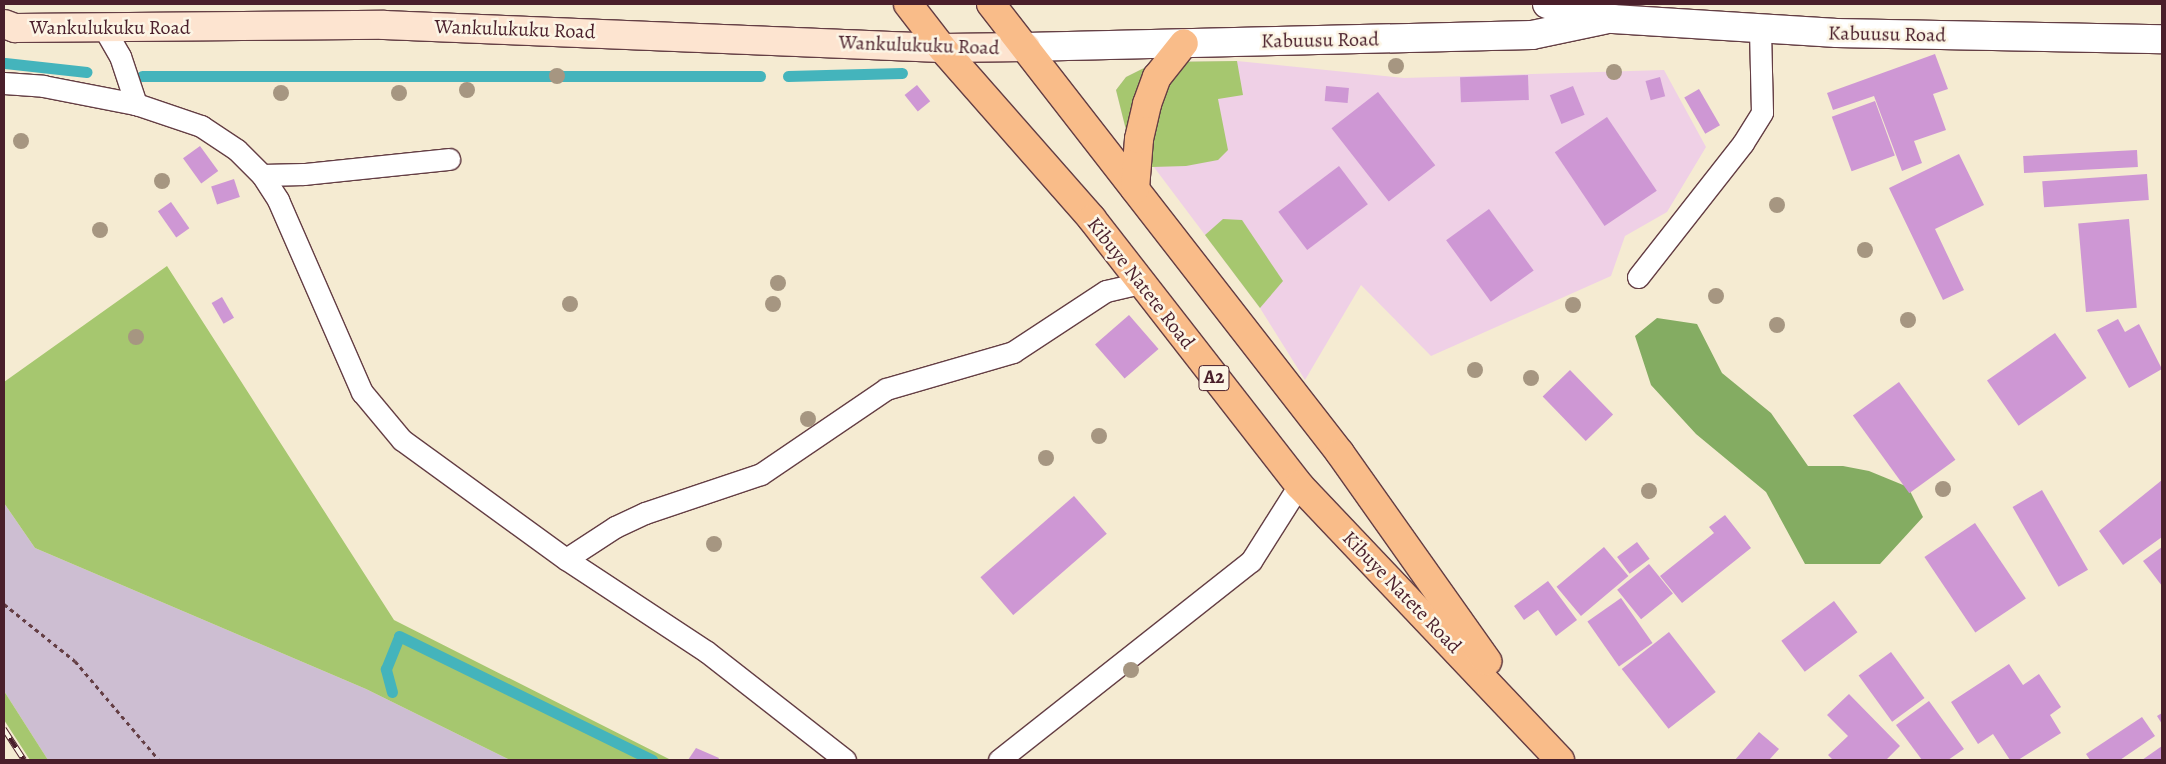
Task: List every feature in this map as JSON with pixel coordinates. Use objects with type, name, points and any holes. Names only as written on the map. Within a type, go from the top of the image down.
[{"type":"main road","name":"Kibuye Natete Road","points":[[908,4],[942,48],[1092,220],[1299,485],[1560,760]]},
{"type":"main road","name":"Kibuye Natete Road","points":[[990,4],[1026,47],[1340,453],[1539,736]]},
{"type":"main road","name":"Wankulukuku Road","points":[[4,24],[15,28],[394,25],[942,48],[1026,47]]},
{"type":"main road","points":[[1134,189],[1139,139],[1157,77],[1184,43]]},
{"type":"street","name":"Kabuusu Road","points":[[1547,4],[1613,19],[1836,33],[2162,39]]},
{"type":"street","name":"Kabuusu Road","points":[[1026,47],[1532,34],[1613,19]]},
{"type":"lane","points":[[102,26],[120,56],[136,104]]},
{"type":"lane","points":[[1638,277],[1744,143],[1762,112],[1760,28]]},
{"type":"lane","points":[[4,83],[43,86],[136,104],[200,126],[237,150],[262,174],[292,228],[362,392],[402,440],[566,559],[707,652],[845,760]]},
{"type":"lane","points":[[262,174],[304,174],[449,159]]},
{"type":"lane","points":[[566,559],[615,527],[646,513],[761,474],[886,389],[1013,352],[1106,291],[1140,283]]},
{"type":"lane","points":[[999,760],[1251,561],[1299,485]]},
{"type":"path","points":[[4,604],[75,661],[159,760]]},
{"type":"shaded area","points":[[1237,61],[1404,78],[1664,70],[1706,147],[1667,212],[1625,236],[1611,276],[1431,356],[1361,285],[1305,380],[1260,308],[1126,130],[1116,90],[1126,77],[1156,62]]},
{"type":"shaded area","points":[[4,503],[35,548],[366,689],[510,760],[48,760],[4,691]]},
{"type":"green space","points":[[1237,61],[1243,95],[1218,99],[1228,150],[1218,160],[1186,166],[1152,167],[1126,130],[1116,90],[1126,77],[1156,62]]},
{"type":"green space","points":[[1223,219],[1242,220],[1283,281],[1260,308],[1205,235]]},
{"type":"green space","points":[[167,266],[394,620],[671,760],[510,760],[366,689],[35,548],[4,503],[4,382]]},
{"type":"green space","points":[[1657,318],[1697,324],[1722,373],[1771,413],[1808,466],[1843,466],[1869,471],[1908,487],[1923,517],[1880,564],[1805,564],[1766,492],[1696,434],[1651,385],[1635,336]]},
{"type":"green space","points":[[4,691],[48,760],[30,760],[4,720]]},
{"type":"building","points":[[1935,54],[1948,89],[1933,94],[1946,130],[1914,141],[1922,163],[1902,171],[1874,96],[1833,110],[1827,93]]},
{"type":"building","points":[[1528,75],[1529,100],[1461,102],[1460,77]]},
{"type":"building","points":[[1660,77],[1665,96],[1651,100],[1646,81]]},
{"type":"building","points":[[917,85],[930,101],[918,111],[905,95]]},
{"type":"building","points":[[1326,86],[1349,88],[1348,103],[1325,101]]},
{"type":"building","points":[[1573,86],[1585,115],[1561,124],[1550,95]]},
{"type":"building","points":[[1699,89],[1720,125],[1705,134],[1684,98]]},
{"type":"building","points":[[1378,92],[1435,165],[1389,202],[1332,128]]},
{"type":"building","points":[[1875,101],[1895,156],[1852,171],[1832,117]]},
{"type":"building","points":[[1607,117],[1657,191],[1605,226],[1555,152]]},
{"type":"building","points":[[200,146],[218,171],[201,183],[183,158]]},
{"type":"building","points":[[2137,150],[2138,167],[2024,173],[2023,156]]},
{"type":"building","points":[[1959,154],[1984,205],[1935,229],[1964,290],[1943,300],[1889,188]]},
{"type":"building","points":[[1339,166],[1368,204],[1307,250],[1278,212]]},
{"type":"building","points":[[2147,174],[2149,200],[2044,207],[2042,181]]},
{"type":"building","points":[[234,179],[240,197],[217,204],[211,186]]},
{"type":"building","points":[[171,202],[189,228],[176,237],[158,211]]},
{"type":"building","points":[[1489,209],[1534,270],[1491,302],[1446,240]]},
{"type":"building","points":[[2129,219],[2137,308],[2086,312],[2078,223]]},
{"type":"building","points":[[222,297],[234,318],[224,324],[212,303]]},
{"type":"building","points":[[1129,315],[1159,349],[1125,378],[1095,345]]},
{"type":"building","points":[[2118,319],[2125,332],[2139,324],[2162,369],[2129,388],[2097,330]]},
{"type":"building","points":[[2055,333],[2087,378],[2019,426],[1987,381]]},
{"type":"building","points":[[1570,370],[1613,415],[1586,441],[1543,396]]},
{"type":"building","points":[[1899,382],[1955,460],[1909,493],[1853,416]]},
{"type":"building","points":[[2162,480],[2162,537],[2123,565],[2099,531]]},
{"type":"building","points":[[2042,490],[2088,570],[2059,587],[2013,507]]},
{"type":"building","points":[[1074,496],[1107,534],[1013,615],[980,577]]},
{"type":"building","points":[[1725,515],[1751,548],[1682,603],[1660,576],[1714,533],[1709,527]]},
{"type":"building","points":[[1975,523],[2026,598],[1975,633],[1924,557]]},
{"type":"building","points":[[1637,542],[1650,559],[1630,574],[1617,557]]},
{"type":"building","points":[[1604,547],[1628,576],[1581,616],[1557,587]]},
{"type":"building","points":[[2162,547],[2162,586],[2143,561]]},
{"type":"building","points":[[1649,564],[1673,594],[1641,619],[1617,590]]},
{"type":"building","points":[[1548,581],[1577,620],[1556,636],[1538,610],[1524,620],[1514,606]]},
{"type":"building","points":[[1621,598],[1653,643],[1619,667],[1587,622]]},
{"type":"building","points":[[1834,601],[1857,632],[1805,672],[1781,641]]},
{"type":"building","points":[[1669,632],[1716,692],[1669,729],[1622,669]]},
{"type":"building","points":[[1891,652],[1925,698],[1892,722],[1859,676]]},
{"type":"building","points":[[2009,664],[2023,685],[2039,674],[2061,707],[2050,715],[2061,733],[2018,760],[2010,760],[1993,734],[1978,744],[1951,702]]},
{"type":"building","points":[[1849,694],[1900,746],[1886,760],[1833,760],[1828,755],[1848,736],[1827,715]]},
{"type":"building","points":[[1929,701],[1964,749],[1948,760],[1922,760],[1896,725]]},
{"type":"building","points":[[2162,713],[2162,724],[2157,716]]},
{"type":"building","points":[[2142,717],[2155,736],[2120,760],[2090,760],[2086,754]]},
{"type":"building","points":[[1759,732],[1779,749],[1769,760],[1735,760]]},
{"type":"building","points":[[2162,746],[2162,760],[2142,760]]},
{"type":"building","points":[[696,748],[719,758],[718,760],[688,760]]},
{"type":"waterway","points":[[5,63],[87,72]]},
{"type":"waterway","points":[[788,76],[902,73]]},
{"type":"waterway","points":[[142,76],[760,76]]},
{"type":"waterway","points":[[392,692],[386,669],[399,636],[652,760]]},
{"type":"railway","points":[[4,729],[24,760]]}]
